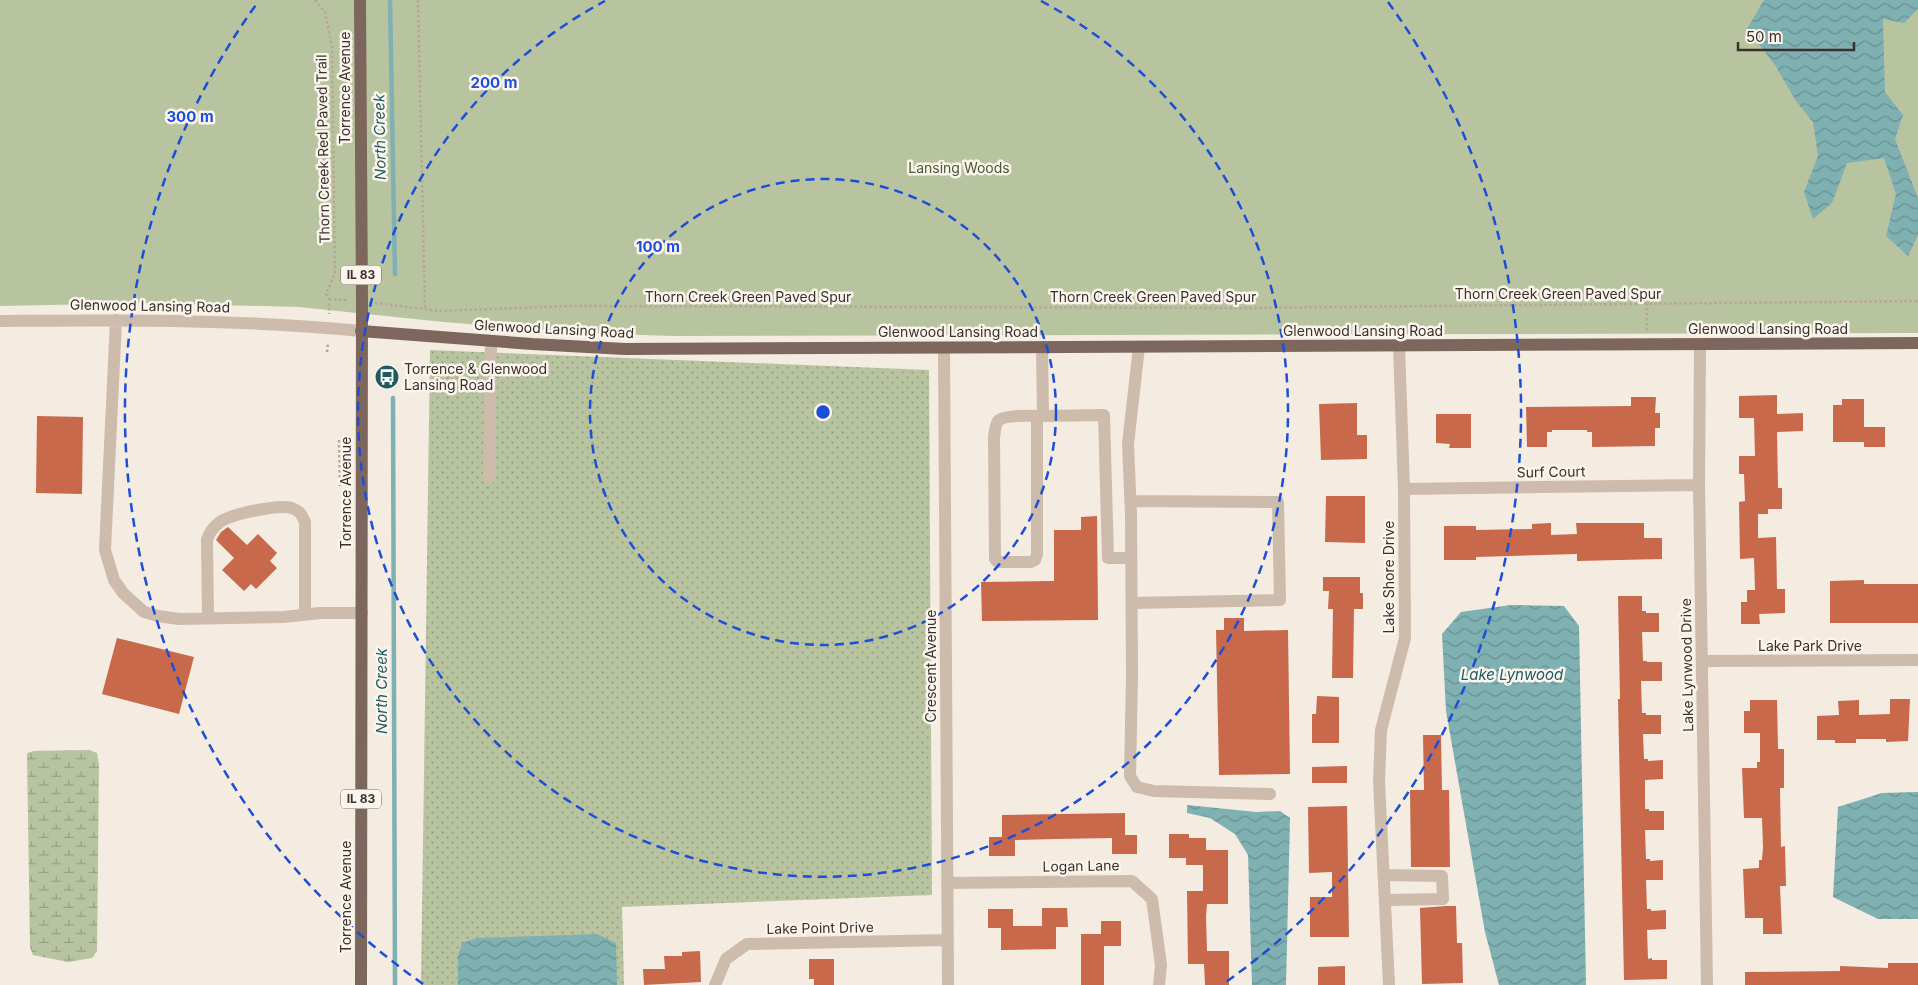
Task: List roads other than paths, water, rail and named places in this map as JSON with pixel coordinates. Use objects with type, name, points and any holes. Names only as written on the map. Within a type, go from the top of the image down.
[{"type":"main road","name":"Torrence Avenue","points":[[360,0],[361,985]]},
{"type":"main road","name":"Glenwood Lansing Road","points":[[361,331],[491,342],[625,349],[1918,343]]},
{"type":"street","name":"Glenwood Lansing Road","points":[[0,321],[116,320],[226,322],[361,331]]},
{"type":"street","points":[[116,320],[105,550],[114,580],[123,593],[144,612],[179,619],[362,613]]},
{"type":"street","points":[[489,478],[491,342]]},
{"type":"street","name":"Lake Lynwood Drive","points":[[1700,344],[1699,485],[1707,985]]},
{"type":"street","name":"Lake Shore Drive","points":[[1389,985],[1379,781],[1381,730],[1405,638],[1404,489],[1399,346]]},
{"type":"street","points":[[1042,347],[1040,416],[1037,554],[1035,560],[1031,562],[998,562],[995,559],[994,437],[998,420],[1005,417],[1040,416],[1104,415],[1108,558],[1131,558]]},
{"type":"street","points":[[1139,347],[1128,444],[1132,602],[1130,776],[1137,786],[1154,791],[1270,794]]},
{"type":"street","name":"Crescent Avenue","points":[[944,348],[948,985]]},
{"type":"street","name":"Surf Court","points":[[1404,489],[1699,485]]},
{"type":"street","points":[[1130,502],[1278,502],[1280,600],[1132,602]]},
{"type":"street","points":[[208,618],[207,540],[209,532],[220,521],[231,517],[257,510],[284,507],[292,508],[302,514],[305,522],[305,614]]},
{"type":"street","name":"Lake Park Drive","points":[[1702,661],[1918,660]]},
{"type":"street","points":[[1384,875],[1442,876],[1443,899],[1385,900]]},
{"type":"street","name":"Logan Lane","points":[[947,883],[1132,881],[1152,899],[1161,965],[1159,985]]},
{"type":"street","name":"Lake Point Drive","points":[[715,985],[726,959],[747,944],[948,940]]},
{"type":"water","points":[[1764,0],[1918,0],[1918,9],[1904,23],[1883,19],[1885,92],[1903,115],[1895,139],[1918,198],[1918,235],[1908,256],[1886,236],[1896,194],[1884,158],[1847,163],[1832,203],[1813,219],[1804,192],[1818,156],[1813,122],[1796,101],[1775,65],[1747,29]]},
{"type":"water","name":"Lake Lynwood","points":[[1511,605],[1564,606],[1579,626],[1586,985],[1499,985],[1485,932],[1446,711],[1442,634],[1461,612]]},
{"type":"water","points":[[1918,792],[1918,919],[1878,919],[1833,897],[1838,807],[1882,793]]},
{"type":"water","points":[[1187,805],[1256,812],[1280,811],[1290,818],[1286,985],[1252,985],[1248,855],[1235,834],[1210,818],[1187,813]]},
{"type":"water","points":[[597,934],[616,943],[617,985],[458,985],[458,956],[462,943],[477,938]]},
{"type":"waterway","name":"North Creek","points":[[390,0],[395,274]]},
{"type":"waterway","name":"North Creek","points":[[393,398],[395,985]]},
{"type":"place","name":"Torrence & Glenwood Lansing Road","points":[[387,377]]},
{"type":"park label","name":"Lansing Woods","points":[[959,168]]}]
